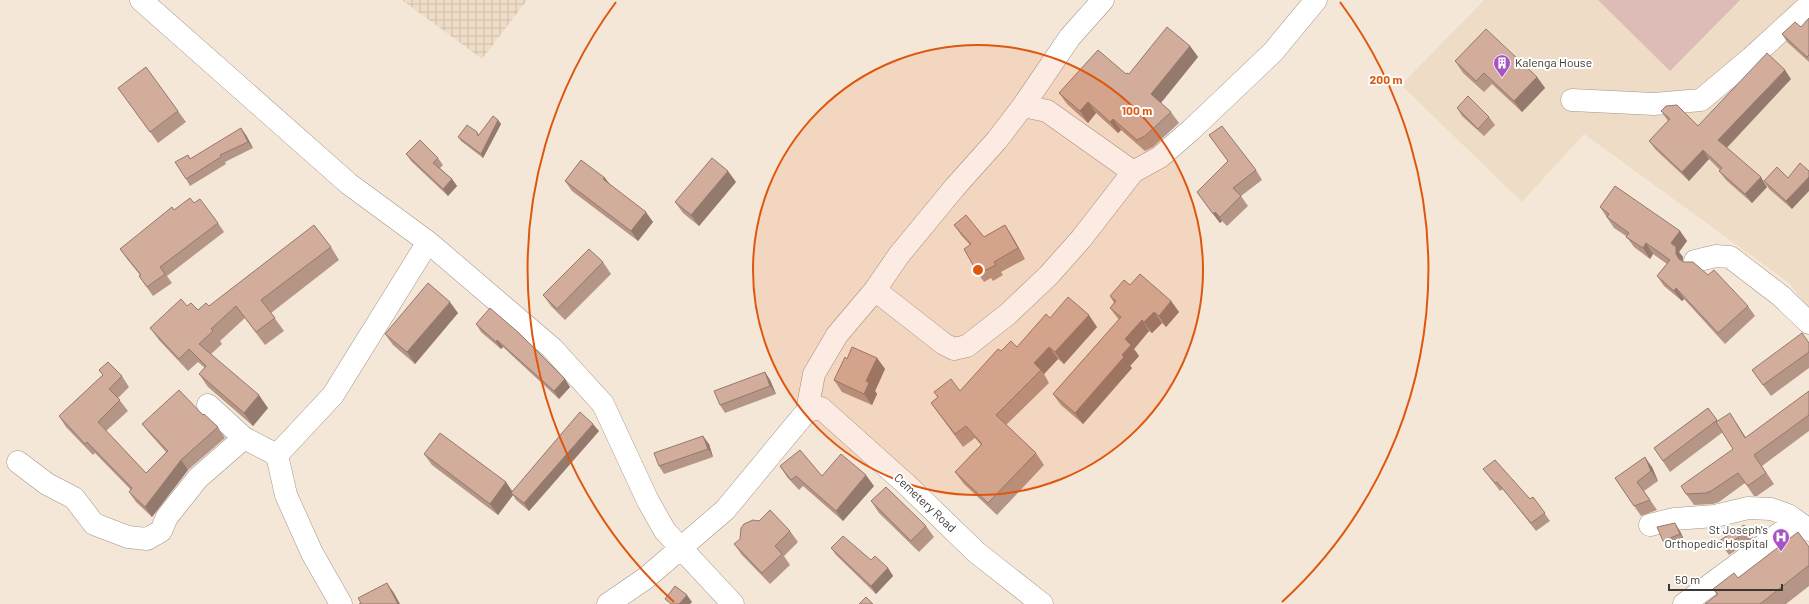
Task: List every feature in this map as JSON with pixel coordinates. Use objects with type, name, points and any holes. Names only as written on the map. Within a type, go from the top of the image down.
[{"type":"street","points":[[141,0],[349,184],[428,242],[552,348],[603,404],[648,501],[665,531],[733,604]]},
{"type":"street","points":[[608,604],[646,578],[680,547],[725,510],[807,411],[814,374],[837,335],[875,290],[899,255],[955,187],[997,140],[1023,106],[1070,37],[1103,0]]},
{"type":"street","points":[[875,290],[944,344],[954,349],[967,346],[1008,314],[1049,275],[1106,209],[1133,172],[1160,157],[1191,130],[1273,52],[1316,0]]},
{"type":"street","points":[[1572,100],[1654,104],[1701,100],[1751,58],[1809,5]]},
{"type":"street","points":[[1023,106],[1047,112],[1133,172]]},
{"type":"street","points":[[276,455],[333,395],[428,242]]},
{"type":"street","points":[[1695,261],[1716,256],[1730,257],[1781,296],[1809,323]]},
{"type":"street","points":[[208,405],[244,438],[276,455],[286,495],[312,553],[341,604]]},
{"type":"street","name":"Cemetery Road","points":[[807,411],[821,408],[907,485],[976,552],[1042,604]]},
{"type":"street","points":[[18,462],[47,484],[74,498],[94,524],[128,537],[147,539],[161,531],[167,517],[198,478],[244,438]]},
{"type":"street","points":[[1650,525],[1674,519],[1715,516],[1748,508],[1771,509],[1788,515],[1802,526],[1684,604]]},
{"type":"shaded area","points":[[402,0],[527,0],[482,59]]},
{"type":"shaded area","points":[[1484,0],[1809,0],[1809,309],[1789,283],[1584,134],[1522,202],[1401,85]]},
{"type":"shaded area","points":[[1598,0],[1740,0],[1670,71]]},
{"type":"building","points":[[1809,18],[1809,55],[1807,57],[1782,34],[1795,22],[1801,27]]},
{"type":"building","points":[[1167,27],[1190,46],[1151,94],[1171,112],[1145,136],[1137,140],[1113,119],[1110,122],[1088,102],[1080,111],[1059,93],[1098,50],[1126,74],[1129,74]]},
{"type":"building","name":"Kalenga House","points":[[1486,29],[1537,77],[1514,101],[1484,73],[1476,81],[1455,61]]},
{"type":"building","points":[[1767,53],[1785,70],[1718,140],[1761,177],[1745,194],[1719,171],[1722,168],[1703,150],[1682,172],[1649,141],[1670,119],[1661,111],[1666,106],[1677,105],[1698,126]]},
{"type":"building","points":[[146,67],[178,111],[150,132],[118,88]]},
{"type":"building","points":[[1468,96],[1489,117],[1478,129],[1457,108]]},
{"type":"building","points":[[493,116],[498,120],[481,154],[458,137],[467,125],[477,132],[478,136]]},
{"type":"building","points":[[1222,126],[1256,170],[1233,188],[1241,196],[1220,217],[1215,212],[1213,214],[1197,192],[1228,161],[1209,135]]},
{"type":"building","points":[[241,128],[248,142],[220,155],[221,157],[186,179],[175,162],[188,155],[190,159]]},
{"type":"building","points":[[420,140],[438,158],[433,163],[452,179],[443,189],[406,154]]},
{"type":"building","points":[[712,158],[728,171],[691,215],[675,202]]},
{"type":"building","points":[[581,160],[646,212],[631,231],[565,181]]},
{"type":"building","points":[[1800,163],[1809,171],[1809,177],[1786,201],[1764,181],[1777,167],[1788,178]]},
{"type":"building","points":[[1615,186],[1680,231],[1671,243],[1676,247],[1676,254],[1679,259],[1684,262],[1693,262],[1708,275],[1714,270],[1748,306],[1718,333],[1676,288],[1674,291],[1657,276],[1670,260],[1646,243],[1643,248],[1626,237],[1629,233],[1607,217],[1609,214],[1600,207]]},
{"type":"building","points":[[190,198],[194,203],[200,199],[218,223],[160,267],[165,274],[147,287],[139,276],[141,275],[120,249],[172,207],[174,210]]},
{"type":"building","points":[[966,215],[984,237],[1005,225],[1018,248],[994,262],[996,265],[986,270],[984,268],[977,272],[964,249],[971,244],[954,225]]},
{"type":"building","points":[[314,225],[331,247],[261,300],[275,318],[256,332],[236,306],[211,329],[213,331],[199,344],[259,395],[244,413],[199,374],[206,366],[189,349],[179,359],[150,328],[181,299],[187,306],[191,303],[198,310],[206,303],[209,306]]},
{"type":"building","points":[[589,249],[603,262],[557,309],[543,295]]},
{"type":"building","points":[[1140,274],[1171,301],[1159,316],[1154,312],[1144,322],[1142,320],[1125,339],[1131,345],[1122,355],[1124,357],[1075,413],[1053,394],[1121,317],[1110,308],[1116,301],[1110,296],[1124,280],[1130,285]]},
{"type":"building","points":[[428,283],[450,302],[407,352],[385,334]]},
{"type":"building","points":[[1068,297],[1089,315],[1055,352],[1049,347],[1034,363],[1041,370],[996,415],[1036,453],[988,503],[955,472],[982,444],[966,426],[955,434],[931,403],[938,397],[934,392],[951,379],[960,391],[998,349],[1001,351],[1011,341],[1017,347],[1046,314],[1050,318]]},
{"type":"building","points":[[490,308],[519,333],[565,379],[554,391],[497,340],[496,342],[476,324]]},
{"type":"building","points":[[1802,333],[1809,343],[1809,352],[1763,385],[1752,370]]},
{"type":"building","points":[[852,347],[877,358],[866,381],[869,383],[864,394],[834,380],[845,357],[847,359]]},
{"type":"building","points":[[108,362],[122,376],[109,389],[120,400],[98,422],[146,473],[168,451],[142,424],[179,390],[203,415],[204,414],[218,427],[181,460],[145,507],[129,492],[132,488],[87,442],[85,444],[59,416],[103,375],[99,370]]},
{"type":"building","points":[[765,372],[770,386],[720,405],[714,391]]},
{"type":"building","points":[[1809,391],[1809,415],[1754,455],[1766,473],[1749,485],[1747,485],[1738,473],[1711,491],[1706,493],[1686,494],[1681,486],[1733,449],[1716,422],[1730,413],[1745,438]]},
{"type":"building","points":[[1708,408],[1717,420],[1663,461],[1654,448]]},
{"type":"building","points":[[580,412],[593,424],[524,503],[511,493]]},
{"type":"building","points":[[440,433],[506,482],[490,504],[424,454]]},
{"type":"building","points":[[703,436],[708,449],[659,466],[654,453]]},
{"type":"building","points":[[800,450],[822,476],[841,454],[866,475],[836,511],[796,476],[791,480],[780,466]]},
{"type":"building","points":[[1645,457],[1651,471],[1637,482],[1650,500],[1634,506],[1615,478]]},
{"type":"building","points":[[1495,460],[1530,499],[1533,497],[1545,513],[1531,523],[1497,482],[1495,483],[1483,469]]},
{"type":"building","points":[[886,487],[926,526],[911,541],[871,501]]},
{"type":"building","points":[[770,510],[790,531],[775,546],[782,554],[762,573],[734,544],[740,539],[741,528],[744,524],[753,520],[759,521]]},
{"type":"building","points":[[1675,523],[1680,534],[1663,541],[1657,527]]},
{"type":"building","points":[[1744,525],[1748,530],[1724,548],[1719,541]]},
{"type":"building","points":[[1798,532],[1809,547],[1809,567],[1808,566],[1760,604],[1705,604],[1718,594],[1713,589],[1734,573],[1738,578]]},
{"type":"building","points":[[843,536],[871,560],[875,556],[888,568],[871,586],[831,548]]},
{"type":"building","points":[[387,583],[398,604],[359,604],[361,603],[358,598]]},
{"type":"building","points":[[675,586],[687,595],[679,604],[671,604],[665,599]]},
{"type":"building","points":[[866,597],[873,604],[859,604]]},
{"type":"place","name":"Kalenga House","points":[[1502,78]]},
{"type":"place","name":"St Joseph's Orthopedic Hospital","points":[[1781,552]]}]
